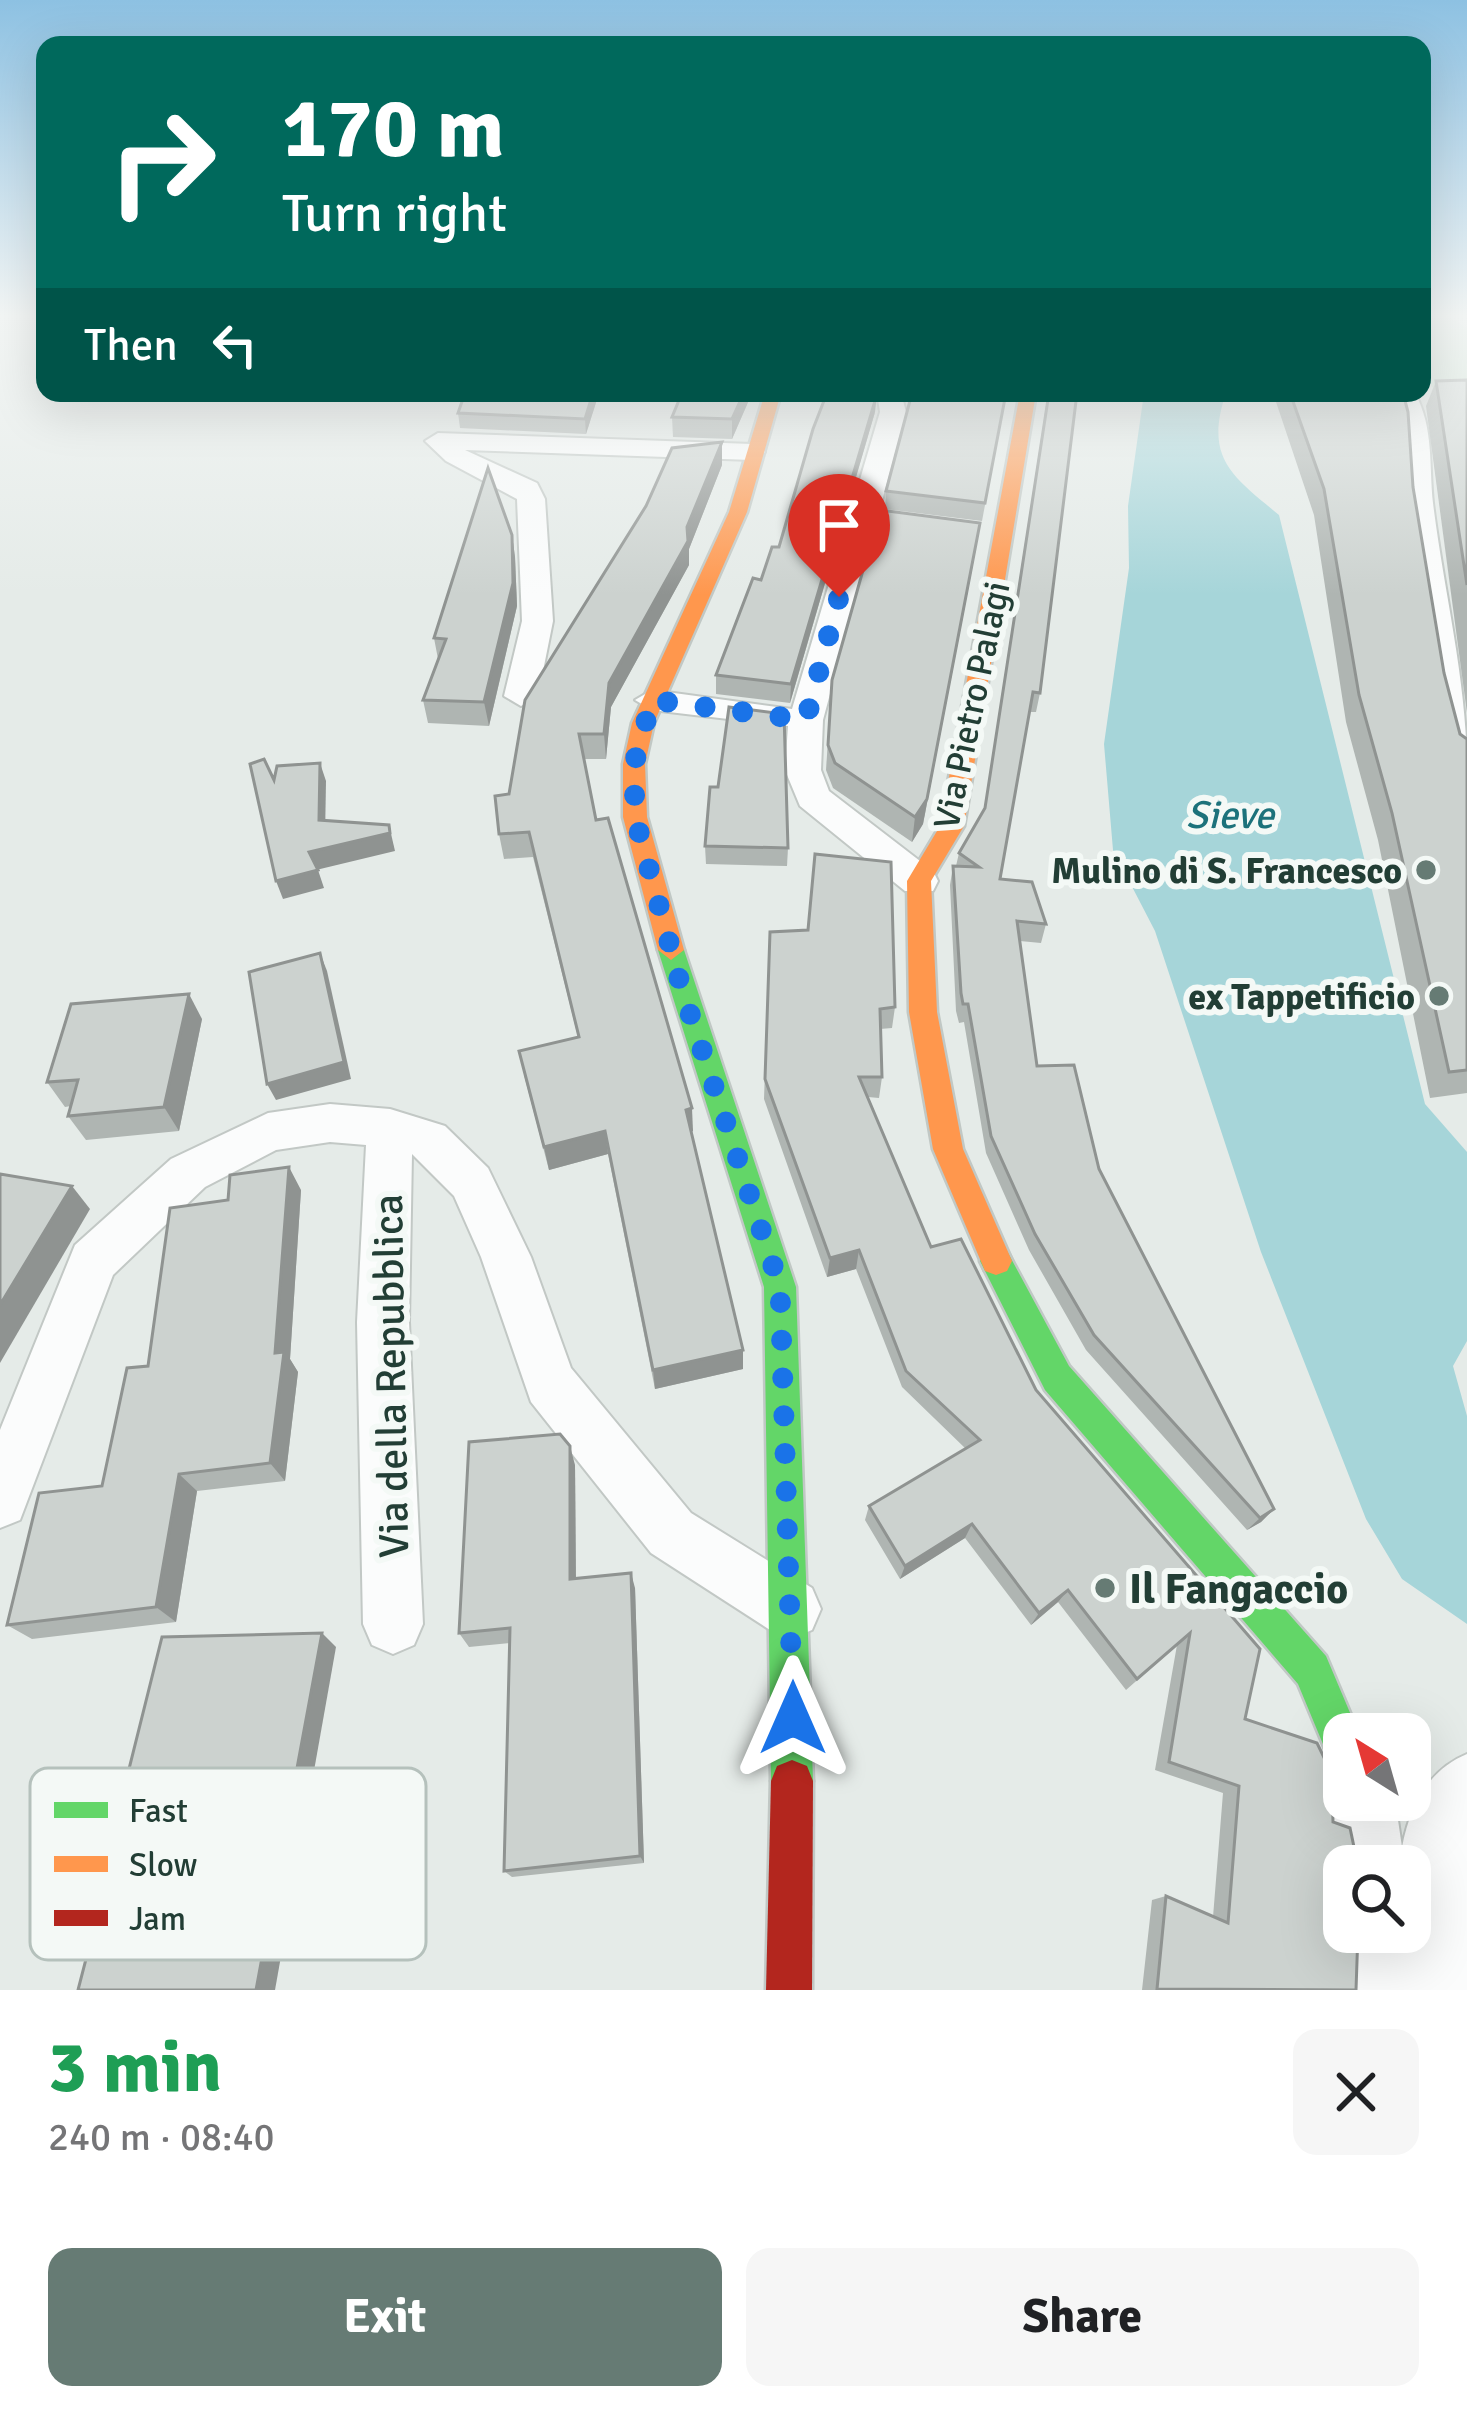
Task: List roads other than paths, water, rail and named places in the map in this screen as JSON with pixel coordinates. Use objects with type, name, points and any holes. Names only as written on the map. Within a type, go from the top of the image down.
[{"type":"street","points":[[767,409],[738,512],[652,700],[634,764],[635,817],[681,986],[780,1287],[790,1609],[789,1990]]},
{"type":"street","points":[[892,409],[873,520],[806,720],[803,770],[813,797],[920,881],[923,1012],[948,1149],[1000,1272],[1057,1378],[1312,1670],[1330,1713]]},
{"type":"street","name":"Via Pietro Palagi","points":[[920,881],[952,826],[1026,409]]},
{"type":"street","points":[[1413,409],[1418,497],[1467,760]]},
{"type":"street","points":[[521,696],[537,661],[540,591],[527,489],[455,455],[438,441],[752,452]]},
{"type":"street","points":[[965,532],[1006,538]]},
{"type":"street","points":[[652,700],[806,720]]},
{"type":"street","name":"Via della Repubblica","points":[[0,1500],[94,1261],[188,1173],[268,1132],[330,1123],[389,1128],[428,1140],[472,1182],[506,1257],[550,1384],[671,1534],[790,1609]]},
{"type":"street","name":"Via della Repubblica","points":[[389,1128],[383,1322],[394,1624]]},
{"type":"street","points":[[1456,1990],[1432,1904],[1435,1844],[1467,1786]]},
{"type":"street","points":[[1385,1953],[1390,1990]]},
{"type":"water","name":"Sieve","points":[[1142,409],[1222,409],[1218,434],[1227,464],[1279,515],[1425,1104],[1467,1152],[1467,1341],[1453,1366],[1467,1416],[1467,1624],[1402,1579],[1366,1519],[1261,1252],[1155,931],[1113,850],[1104,744],[1129,568],[1128,506]]},
{"type":"place","name":"Mulino di S. Francesco","points":[[1426,870]]},
{"type":"place","name":"ex Tappetificio","points":[[1439,996]]},
{"type":"place","name":"Il Fangaccio","points":[[1105,1588]]}]
